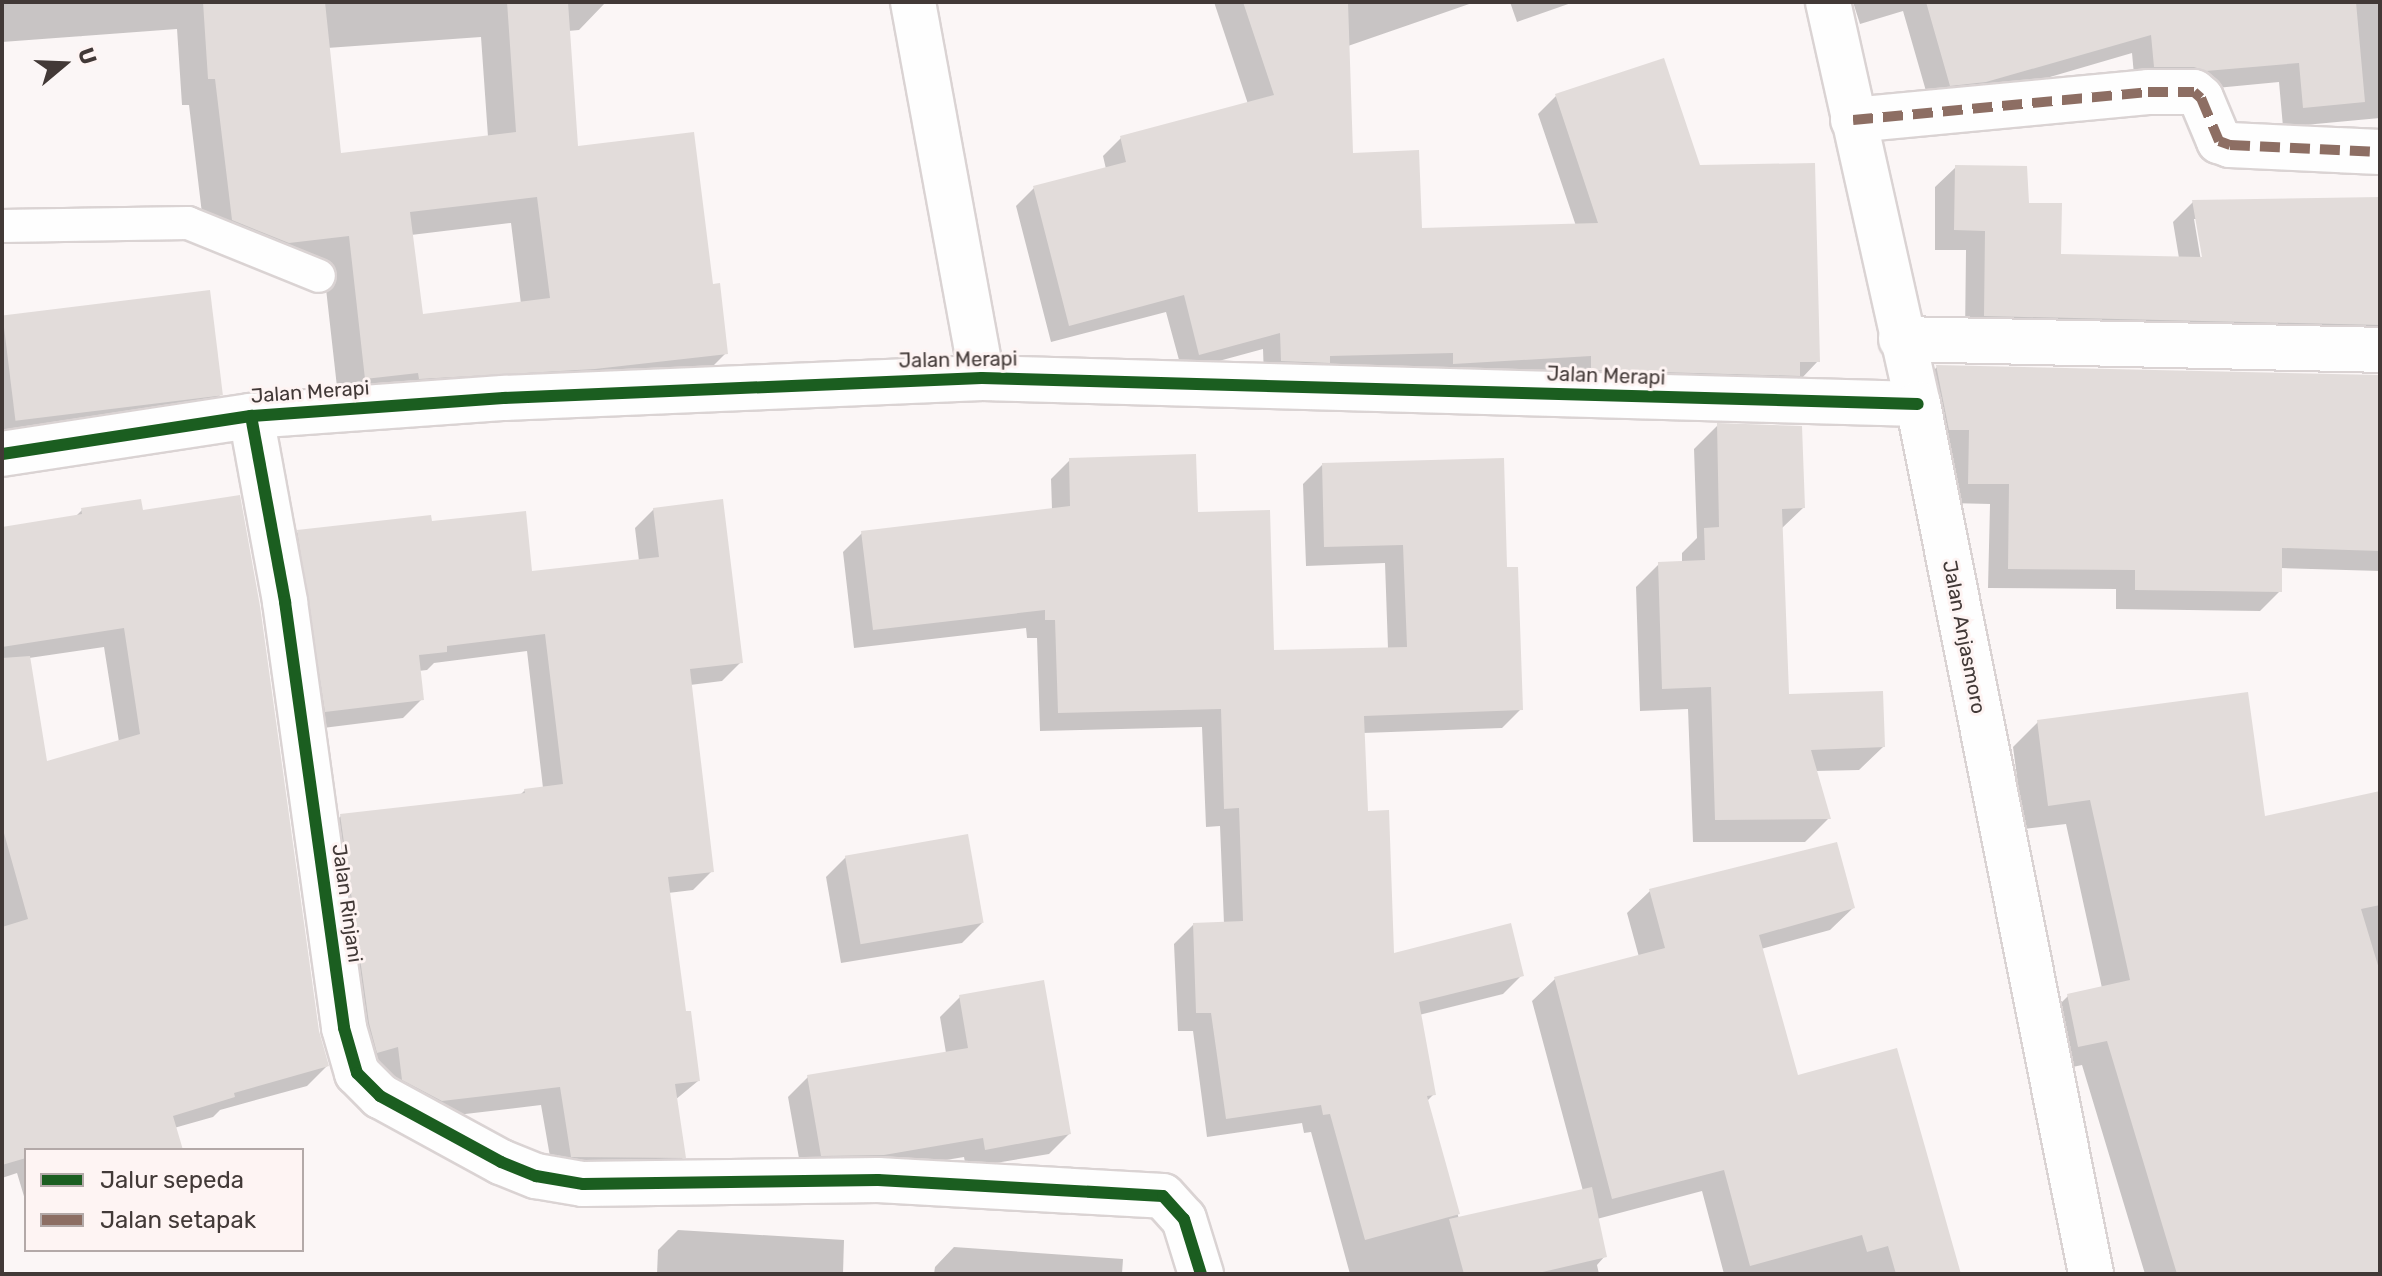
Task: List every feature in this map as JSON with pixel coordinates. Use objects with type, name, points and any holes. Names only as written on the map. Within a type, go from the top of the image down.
[{"type":"street","points":[[913,2],[982,378]]},
{"type":"street","name":"Jalan Anjasmoro","points":[[1828,2],[1918,404],[2091,1274]]},
{"type":"street","points":[[1853,120],[2148,92],[2194,92],[2201,98],[2219,141],[2230,145],[2380,152]]},
{"type":"street","points":[[1901,339],[2380,350]]},
{"type":"street","name":"Jalan Merapi","points":[[2,454],[251,416],[504,398],[982,378],[1918,404]]},
{"type":"street","name":"Jalan Rinjani","points":[[251,416],[285,602],[344,1028],[357,1073],[380,1096],[477,1150],[536,1176],[583,1184],[653,1180],[878,1180],[1163,1196],[1184,1219],[1201,1274]]},
{"type":"lane","points":[[2,226],[188,223],[319,276]]},
{"type":"building","points":[[203,2],[325,2],[341,153],[516,132],[507,2],[568,2],[578,146],[694,132],[713,284],[720,283],[728,354],[595,369],[419,379],[418,373],[365,379],[349,236],[289,243],[232,220],[215,79],[208,79]],"holes":[[[537,197],[550,298],[423,314],[410,212]]]},
{"type":"building","points":[[1243,2],[1348,2],[1353,153],[1419,150],[1422,228],[1598,223],[1555,94],[1664,58],[1700,165],[1815,163],[1820,362],[1800,362],[1800,376],[1591,370],[1591,356],[1453,364],[1453,353],[1330,356],[1330,363],[1281,361],[1280,333],[1199,355],[1184,295],[1069,326],[1033,186],[1126,162],[1120,136],[1274,95]]},
{"type":"building","points":[[1926,2],[2356,2],[2365,102],[2303,108],[2299,63],[2206,71],[2194,67],[2154,67],[2151,35],[1986,82],[1950,86]]},
{"type":"building","points":[[1955,165],[2027,166],[2029,203],[2062,203],[2061,254],[2202,257],[2192,200],[2380,197],[2380,325],[1984,316],[1985,231],[1954,230]]},
{"type":"building","points":[[210,290],[223,395],[15,421],[3,315]]},
{"type":"building","points":[[1936,365],[2380,375],[2380,551],[2282,548],[2282,592],[2135,590],[2135,570],[2008,569],[2009,484],[1968,484],[1969,430],[1949,430]]},
{"type":"building","points":[[1717,423],[1802,426],[1805,508],[1782,509],[1789,694],[1883,691],[1885,747],[1811,750],[1831,819],[1715,820],[1711,687],[1662,689],[1658,562],[1705,560],[1704,528],[1719,527]]},
{"type":"building","points":[[1196,454],[1198,512],[1270,510],[1274,650],[1407,647],[1403,545],[1324,547],[1322,463],[1504,458],[1507,567],[1518,567],[1523,710],[1364,716],[1368,811],[1389,810],[1394,953],[1511,923],[1524,976],[1419,1002],[1436,1095],[1427,1096],[1460,1214],[1365,1240],[1330,1114],[1323,1115],[1321,1105],[1226,1119],[1211,1013],[1196,1013],[1193,923],[1243,921],[1239,808],[1224,809],[1221,709],[1058,713],[1055,620],[1045,620],[1045,610],[873,630],[861,531],[1070,506],[1069,458]]},
{"type":"building","points":[[240,495],[260,606],[319,1031],[329,1066],[234,1093],[235,1097],[173,1116],[182,1148],[24,1148],[24,1159],[2,1165],[2,927],[28,919],[2,826],[2,658],[30,656],[47,761],[140,734],[124,628],[2,647],[2,527],[82,514],[81,508],[141,499],[143,510]]},
{"type":"building","points":[[723,499],[743,663],[690,669],[714,872],[668,877],[686,1011],[691,1011],[700,1081],[675,1084],[686,1158],[571,1157],[560,1087],[442,1101],[402,1080],[398,1047],[377,1053],[369,1023],[340,814],[525,793],[524,789],[563,784],[545,634],[447,646],[447,652],[419,655],[424,700],[325,712],[297,530],[431,515],[432,521],[526,511],[532,571],[659,557],[653,508]]},
{"type":"building","points":[[2248,692],[2265,816],[2380,791],[2380,905],[2361,909],[2380,972],[2380,1274],[2177,1274],[2107,1041],[2078,1047],[2067,994],[2130,980],[2090,800],[2048,806],[2037,720]]},
{"type":"building","points":[[968,834],[984,923],[861,944],[845,856]]},
{"type":"building","points":[[1837,842],[1855,908],[1759,935],[1798,1075],[1897,1048],[1961,1274],[1896,1274],[1888,1246],[1867,1252],[1862,1235],[1750,1266],[1724,1170],[1612,1199],[1554,977],[1665,948],[1649,889]]},
{"type":"building","points":[[1044,980],[1071,1134],[985,1150],[983,1138],[884,1155],[821,1156],[807,1075],[968,1048],[959,995]]},
{"type":"building","points":[[1592,1187],[1607,1257],[1534,1274],[1464,1274],[1449,1219]]},
{"type":"marked path","points":[[1853,120],[2148,92],[2194,92],[2201,98],[2219,141],[2230,145],[2380,152]]},
{"type":"cycle path","points":[[2,454],[251,416],[504,398],[982,378],[1918,404]]},
{"type":"cycle path","points":[[251,416],[285,602],[344,1028],[357,1073],[380,1096],[501,1162],[536,1176],[583,1184],[878,1180],[1163,1196],[1184,1219],[1201,1274]]}]
